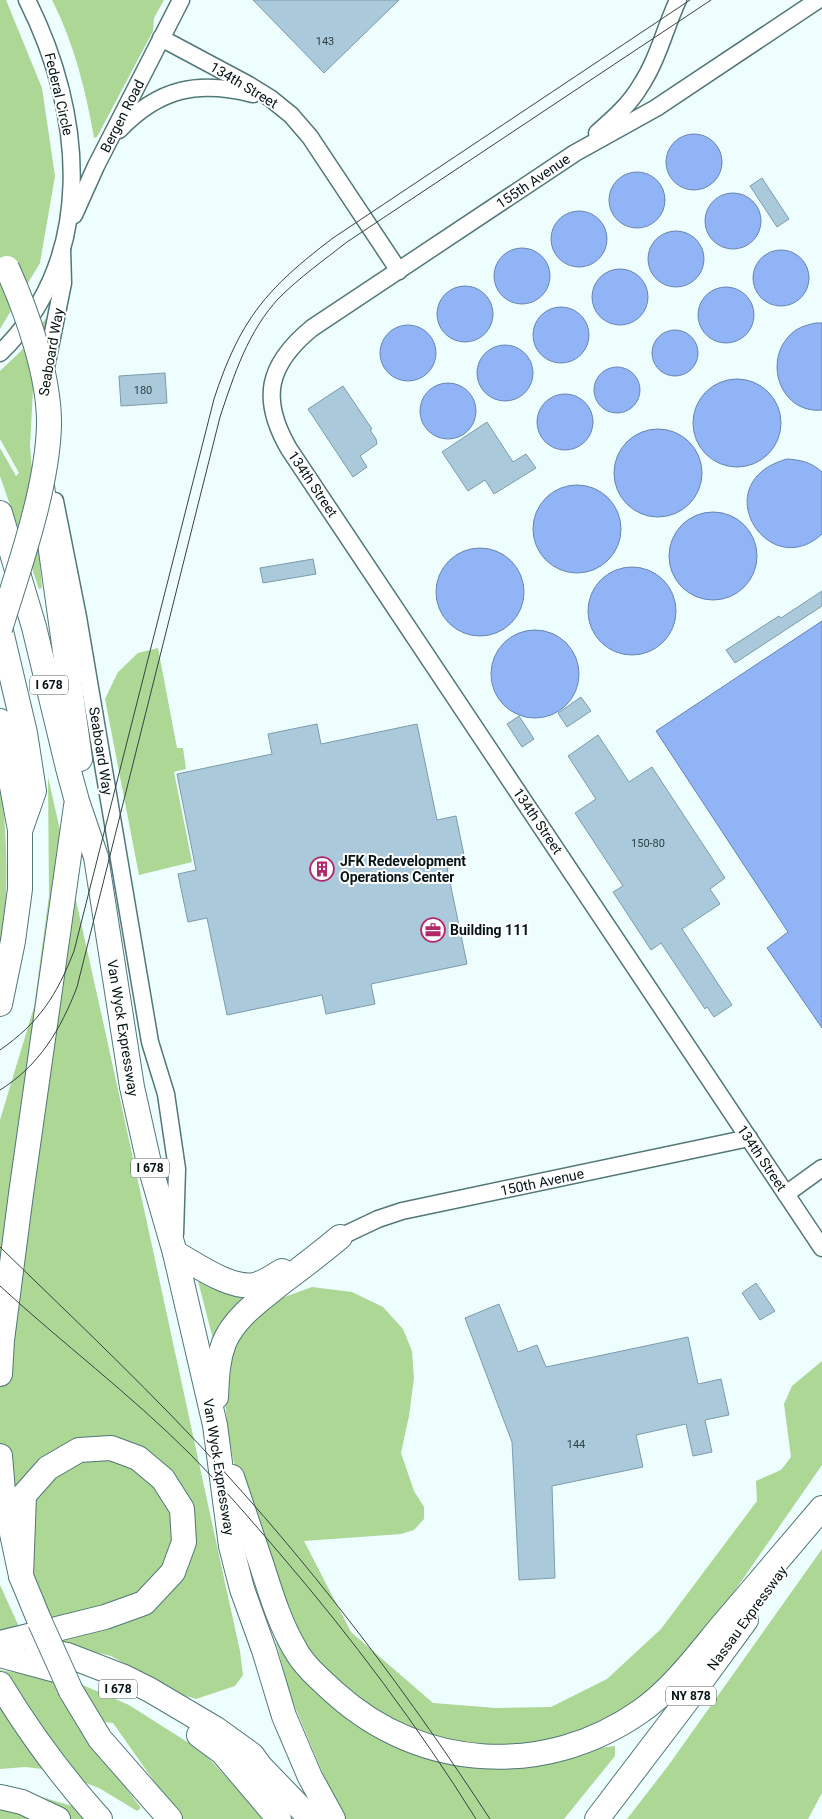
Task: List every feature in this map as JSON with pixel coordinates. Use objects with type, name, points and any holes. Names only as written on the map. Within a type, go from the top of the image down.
[{"type":"highway","points":[[0,628],[35,510],[49,425],[39,359],[26,312],[3,263]]},
{"type":"highway","points":[[41,409],[40,470],[77,738],[96,857]]},
{"type":"highway","name":"Van Wyck Expressway","points":[[0,513],[34,627],[77,801],[96,857],[132,1087],[149,1163],[175,1253],[215,1425],[231,1546],[242,1589],[264,1650],[284,1716],[310,1777],[333,1819]]},
{"type":"highway","name":"I 678","points":[[0,628],[25,733],[34,791],[20,831],[20,889],[13,941],[0,1004]]},
{"type":"highway","points":[[0,721],[20,831]]},
{"type":"highway","points":[[0,1374],[2,1340],[20,1204],[77,801]]},
{"type":"highway","points":[[175,1253],[229,1282],[254,1285],[263,1282],[340,1237]]},
{"type":"highway","points":[[340,1237],[252,1307],[234,1325],[228,1335],[218,1366],[215,1425],[277,1612],[295,1650],[305,1664],[346,1703],[359,1714],[378,1725],[410,1741],[466,1754],[505,1758],[559,1750],[603,1734],[642,1711],[656,1700],[682,1673],[822,1508]]},
{"type":"highway","points":[[0,1644],[105,1617],[144,1603],[173,1572],[184,1542],[182,1509],[163,1479],[138,1458],[111,1448],[79,1450],[48,1468],[24,1495],[21,1576]]},
{"type":"highway","points":[[0,1456],[3,1491],[21,1576],[71,1691],[100,1739],[170,1819]]},
{"type":"highway","name":"Nassau Expressway","points":[[597,1819],[714,1665],[822,1512]]},
{"type":"highway","points":[[0,1644],[67,1655],[124,1677],[158,1694],[216,1729],[252,1755],[260,1766],[311,1819]]},
{"type":"highway","name":"I 678","points":[[0,1655],[101,1683],[137,1697],[175,1716],[222,1752],[279,1819]]},
{"type":"highway","points":[[0,1684],[20,1717],[69,1785],[100,1819]]},
{"type":"highway","points":[[0,1797],[22,1802],[58,1819]]},
{"type":"street","name":"Federal Circle","points":[[0,353],[24,327],[52,278],[64,241],[72,178],[68,120],[49,50],[28,0]]},
{"type":"street","name":"Bergen Road","points":[[64,241],[110,139],[181,0]]},
{"type":"street","points":[[667,24],[671,0]]},
{"type":"street","points":[[575,153],[616,116],[634,96],[648,72],[678,0]]},
{"type":"street","name":"155th Avenue","points":[[272,387],[278,367],[294,344],[317,325],[575,153],[656,108],[818,0]]},
{"type":"street","name":"134th Street","points":[[161,38],[249,85],[270,98],[291,115],[303,128],[398,271]]},
{"type":"street","points":[[110,139],[140,110],[167,96],[188,89],[220,87],[270,98]]},
{"type":"street","name":"Seaboard Way","points":[[64,241],[62,293],[46,366],[41,409],[46,450],[78,617],[150,1042],[166,1094],[177,1169],[175,1253]]},
{"type":"street","name":"134th Street","points":[[272,387],[271,398],[274,418],[290,449],[822,1248]]},
{"type":"street","name":"150th Avenue","points":[[340,1237],[402,1211],[749,1138]]},
{"type":"street","points":[[786,1194],[822,1168]]},
{"type":"green space","points":[[0,0],[6,0],[42,88],[55,176],[40,263],[0,329]]},
{"type":"green space","points":[[52,0],[164,0],[154,18],[153,31],[97,137],[94,138],[73,50]]},
{"type":"green space","points":[[47,317],[50,319],[33,390],[30,446],[42,588],[39,589],[0,476],[0,448],[16,476],[19,473],[0,439],[0,371],[22,350]]},
{"type":"green space","points":[[158,648],[177,748],[183,748],[186,769],[174,772],[192,862],[139,875],[105,699],[118,672],[138,653]]},
{"type":"green space","points":[[0,774],[4,819],[6,887],[0,954]]},
{"type":"green space","points":[[48,777],[240,1651],[243,1675],[235,1686],[196,1699],[179,1694],[111,1656],[31,1637],[0,1633],[0,1585],[20,1629],[59,1635],[0,1511],[0,1120],[34,1007],[49,896]]},
{"type":"green space","points":[[198,1281],[229,1295],[252,1297],[213,1339]]},
{"type":"green space","points":[[312,1287],[352,1292],[383,1307],[403,1329],[412,1351],[414,1378],[409,1416],[401,1453],[414,1491],[424,1507],[424,1519],[414,1530],[401,1534],[304,1541],[351,1632],[433,1703],[496,1708],[551,1707],[607,1679],[661,1629],[757,1501],[756,1481],[781,1470],[791,1457],[784,1404],[792,1386],[822,1361],[822,1465],[711,1625],[661,1686],[602,1726],[524,1750],[465,1746],[387,1722],[347,1697],[307,1652],[274,1590],[233,1459],[228,1430],[222,1375],[229,1347],[271,1302]]},
{"type":"green space","points":[[822,1549],[822,1793],[808,1819],[627,1819],[668,1766]]},
{"type":"green space","points":[[273,1630],[421,1753],[475,1768],[531,1764],[615,1746],[615,1756],[564,1819],[342,1819],[290,1695]]},
{"type":"green space","points":[[0,1670],[78,1683],[129,1705],[203,1752],[265,1819],[183,1819],[173,1808],[113,1723],[74,1718],[141,1808],[137,1811],[99,1788],[67,1776],[68,1772],[25,1767],[0,1769]]},
{"type":"green space","points":[[31,1794],[86,1810],[102,1819],[0,1819],[0,1795]]},
{"type":"water","points":[[688,134],[700,134],[710,138],[718,146],[722,162],[718,178],[710,186],[700,190],[688,190],[678,186],[670,178],[666,168],[666,156],[670,146],[678,138]]},
{"type":"water","points":[[631,172],[643,172],[653,176],[661,184],[665,200],[661,216],[653,224],[643,228],[631,228],[621,224],[613,216],[609,206],[609,194],[613,184],[621,176]]},
{"type":"water","points":[[727,193],[739,193],[749,197],[757,205],[761,221],[757,237],[749,245],[739,249],[727,249],[717,245],[709,237],[705,227],[705,215],[709,205],[717,197]]},
{"type":"water","points":[[573,211],[585,211],[595,215],[603,223],[607,239],[603,255],[595,263],[585,267],[573,267],[563,263],[555,255],[551,245],[551,233],[555,223],[563,215]]},
{"type":"water","points":[[670,231],[682,231],[692,235],[700,243],[704,259],[700,275],[692,283],[682,287],[670,287],[660,283],[652,275],[648,265],[648,253],[652,243],[660,235]]},
{"type":"water","points":[[516,248],[528,248],[538,252],[546,260],[550,276],[546,292],[538,300],[528,304],[516,304],[506,300],[498,292],[494,282],[494,270],[498,260],[506,252]]},
{"type":"water","points":[[775,250],[787,250],[797,254],[805,262],[809,278],[805,294],[797,302],[787,306],[775,306],[765,302],[757,294],[753,284],[753,272],[757,262],[765,254]]},
{"type":"water","points":[[614,269],[626,269],[636,273],[644,281],[648,297],[644,313],[636,321],[626,325],[614,325],[604,321],[596,313],[592,303],[592,291],[596,281],[604,273]]},
{"type":"water","points":[[459,286],[471,286],[481,290],[489,298],[493,314],[489,330],[481,338],[471,342],[459,342],[449,338],[441,330],[437,320],[437,308],[441,298],[449,290]]},
{"type":"water","points":[[720,287],[732,287],[742,291],[750,299],[754,315],[750,331],[742,339],[732,343],[720,343],[710,339],[702,331],[698,321],[698,309],[702,299],[710,291]]},
{"type":"water","points":[[555,307],[567,307],[577,311],[585,319],[589,335],[585,351],[577,359],[567,363],[555,363],[545,359],[537,351],[533,341],[533,329],[537,319],[545,311]]},
{"type":"water","points":[[822,323],[822,410],[808,409],[796,404],[787,396],[777,373],[781,347],[789,336],[801,327]]},
{"type":"water","points":[[402,325],[414,325],[424,329],[432,337],[436,353],[432,369],[424,377],[414,381],[402,381],[392,377],[384,369],[380,359],[380,347],[384,337],[392,329]]},
{"type":"water","points":[[675,330],[688,334],[694,340],[698,353],[694,366],[688,372],[675,376],[662,372],[656,366],[652,353],[656,340],[662,334]]},
{"type":"water","points":[[499,345],[511,345],[521,349],[529,357],[533,373],[529,389],[521,397],[511,401],[499,401],[489,397],[481,389],[477,379],[477,367],[481,357],[489,349]]},
{"type":"water","points":[[617,367],[630,371],[636,377],[640,390],[636,403],[630,409],[617,413],[604,409],[598,403],[594,390],[598,377],[604,371]]},
{"type":"water","points":[[737,379],[754,382],[768,392],[778,406],[781,423],[778,440],[768,454],[754,464],[737,467],[720,464],[706,454],[696,440],[693,423],[696,406],[706,392],[720,382]]},
{"type":"water","points":[[442,383],[454,383],[464,387],[472,395],[476,411],[472,427],[464,435],[454,439],[442,439],[432,435],[424,427],[420,417],[420,405],[424,395],[432,387]]},
{"type":"water","points":[[559,394],[571,394],[581,398],[589,406],[593,422],[589,438],[581,446],[571,450],[559,450],[549,446],[541,438],[537,428],[537,416],[541,406],[549,398]]},
{"type":"water","points":[[658,429],[675,432],[689,442],[699,456],[702,473],[699,490],[689,504],[675,514],[658,517],[641,514],[627,504],[617,490],[614,473],[617,456],[627,442],[641,432]]},
{"type":"water","points":[[787,459],[806,462],[822,472],[822,534],[802,546],[782,547],[765,538],[753,524],[747,506],[750,487],[762,471]]},
{"type":"water","points":[[577,485],[594,488],[608,498],[618,512],[621,529],[618,546],[608,560],[594,570],[577,573],[560,570],[546,560],[536,546],[533,529],[536,512],[546,498],[560,488]]},
{"type":"water","points":[[713,512],[730,515],[744,525],[754,539],[757,556],[754,573],[744,587],[730,597],[713,600],[696,597],[682,587],[672,573],[669,556],[672,539],[682,525],[696,515]]},
{"type":"water","points":[[480,548],[497,551],[511,561],[521,575],[524,592],[521,609],[511,623],[497,633],[480,636],[463,633],[449,623],[439,609],[436,592],[439,575],[449,561],[463,551]]},
{"type":"water","points":[[632,567],[649,570],[663,580],[673,594],[676,611],[673,628],[663,642],[649,652],[632,655],[615,652],[601,642],[591,628],[588,611],[591,594],[601,580],[615,570]]},
{"type":"water","points":[[822,621],[822,1028],[767,948],[788,932],[656,731]]},
{"type":"water","points":[[535,630],[552,633],[566,643],[576,657],[579,674],[576,691],[566,705],[552,715],[535,718],[518,715],[504,705],[494,691],[491,674],[494,657],[504,643],[518,633]]},
{"type":"building","points":[[253,0],[399,0],[324,73]]},
{"type":"building","points":[[762,178],[789,219],[777,227],[750,186]]},
{"type":"building","points":[[165,373],[167,403],[121,406],[119,376]]},
{"type":"building","points":[[343,386],[372,429],[370,430],[377,444],[360,456],[367,467],[353,477],[308,409]]},
{"type":"building","points":[[487,422],[513,462],[526,454],[536,468],[494,494],[485,480],[468,491],[442,452]]},
{"type":"building","points":[[313,559],[316,574],[263,583],[260,568]]},
{"type":"building","points":[[822,591],[822,606],[735,663],[726,650],[779,616],[781,618]]},
{"type":"building","points":[[581,697],[591,711],[567,727],[558,713]]},
{"type":"building","points":[[519,716],[534,739],[522,747],[507,724]]},
{"type":"building","name":"JFK Redevelopment Operations Center","points":[[317,724],[321,744],[417,724],[437,820],[456,816],[466,865],[447,868],[467,964],[371,984],[375,1004],[326,1014],[322,995],[227,1015],[207,918],[188,922],[178,874],[196,870],[177,774],[272,754],[268,734]]},
{"type":"building","points":[[598,735],[629,782],[652,767],[725,878],[710,889],[720,904],[682,929],[732,1005],[714,1017],[707,1007],[705,1009],[661,943],[651,950],[613,892],[623,886],[575,813],[596,799],[568,756]]},
{"type":"building","points":[[756,1283],[775,1311],[760,1320],[742,1293]]},
{"type":"building","points":[[499,1304],[518,1352],[537,1345],[546,1367],[688,1337],[698,1384],[721,1379],[729,1415],[705,1420],[712,1452],[693,1456],[686,1424],[636,1435],[643,1467],[552,1486],[555,1578],[519,1580],[512,1442],[465,1318]]},
{"type":"tram line","points":[[0,1050],[26,1029],[45,1007],[61,981],[74,951],[214,399],[234,347],[258,307],[290,273],[333,238],[690,0]]},
{"type":"tram line","points":[[0,1090],[26,1070],[47,1045],[64,1017],[77,987],[220,417],[243,354],[268,311],[287,290],[347,242],[711,0]]},
{"type":"tram line","points":[[0,1247],[173,1417],[264,1516],[366,1642],[429,1729],[490,1819]]},
{"type":"tram line","points":[[0,1286],[167,1432],[236,1503],[359,1650],[408,1716],[476,1819]]},
{"type":"place","name":"JFK Redevelopment Operations Center","points":[[322,869]]},
{"type":"place","name":"Building 111","points":[[433,930]]}]
